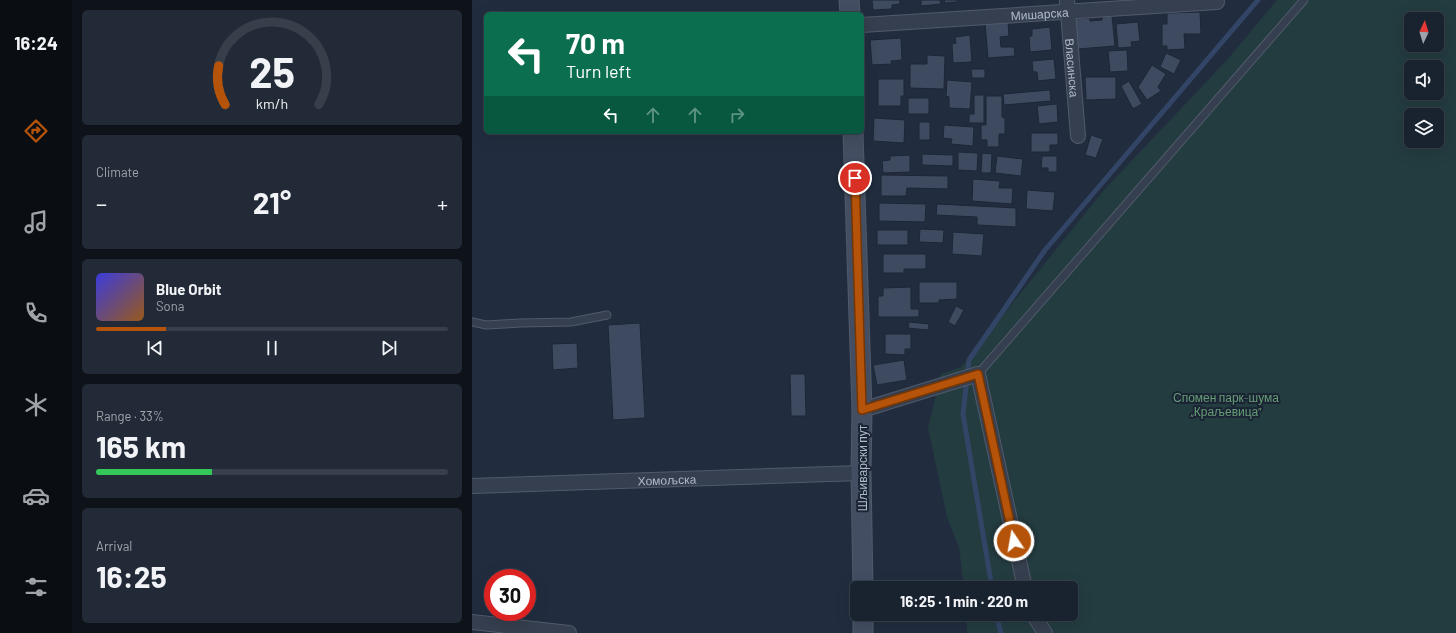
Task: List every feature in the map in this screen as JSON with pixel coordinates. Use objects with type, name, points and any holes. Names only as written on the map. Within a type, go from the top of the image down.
[{"type":"main road","points":[[849,0],[850,12]]},
{"type":"main road","name":"Шљиварски пут","points":[[853,134],[862,410],[861,473],[863,581]]},
{"type":"main road","points":[[863,621],[864,633]]},
{"type":"street","name":"Мишарска","points":[[864,25],[1067,6],[1217,2]]},
{"type":"street","name":"Власинска","points":[[1067,6],[1078,136]]},
{"type":"street","points":[[862,410],[978,374],[1023,581]]},
{"type":"street","name":"Хомољска","points":[[472,486],[861,473]]},
{"type":"street","points":[[1037,621],[1045,633]]},
{"type":"street","points":[[472,622],[568,633]]},
{"type":"lane","points":[[978,374],[1304,0]]},
{"type":"lane","points":[[472,322],[486,325],[571,322],[607,315]]},
{"type":"green space","name":"Спомен парк-шума „Краљевица”","points":[[1277,0],[1456,0],[1456,633],[967,633],[966,621],[1078,621],[1078,581],[963,581],[959,547],[947,517],[928,428],[941,374],[961,367],[1104,190],[1227,60]]},
{"type":"building","points":[[872,0],[900,0],[900,4],[892,5],[892,9],[873,10]]},
{"type":"building","points":[[921,0],[940,0],[941,4],[921,6]]},
{"type":"building","points":[[944,0],[957,0],[958,2],[945,3]]},
{"type":"building","points":[[1200,12],[1201,34],[1184,34],[1185,49],[1167,50],[1167,46],[1162,46],[1162,24],[1167,24],[1167,13]]},
{"type":"building","points":[[1112,16],[1115,46],[1078,49],[1075,19],[1090,18],[1090,21],[1102,20],[1102,17]]},
{"type":"building","points":[[1008,21],[1009,36],[1000,37],[1001,47],[1014,47],[1015,56],[988,58],[985,23]]},
{"type":"building","points":[[1138,22],[1140,41],[1131,42],[1132,47],[1118,48],[1116,24]]},
{"type":"building","points":[[1050,27],[1052,50],[1030,52],[1029,36],[1032,36],[1032,29]]},
{"type":"building","points":[[970,35],[972,62],[953,63],[952,44],[956,43],[955,37]]},
{"type":"building","points":[[901,38],[902,60],[891,61],[892,64],[872,65],[870,40]]},
{"type":"building","points":[[1127,50],[1128,71],[1110,72],[1108,51]]},
{"type":"building","points":[[1166,53],[1181,60],[1174,74],[1160,67]]},
{"type":"building","points":[[927,55],[945,56],[944,89],[910,88],[910,64],[927,64]]},
{"type":"building","points":[[1054,59],[1056,79],[1038,81],[1037,72],[1033,72],[1032,61]]},
{"type":"building","points":[[1152,65],[1166,74],[1158,87],[1161,91],[1147,100],[1138,87]]},
{"type":"building","points":[[971,69],[985,69],[985,78],[972,78]]},
{"type":"building","points":[[1085,77],[1116,77],[1116,99],[1086,100]]},
{"type":"building","points":[[878,79],[904,79],[904,96],[901,96],[901,106],[878,106]]},
{"type":"building","points":[[947,80],[972,82],[970,109],[949,108],[949,97],[946,96]]},
{"type":"building","points":[[1129,81],[1142,104],[1133,109],[1121,86]]},
{"type":"building","points":[[1050,90],[1051,101],[1004,105],[1003,94]]},
{"type":"building","points":[[974,95],[984,95],[984,123],[969,123],[969,114],[974,114]]},
{"type":"building","points":[[986,96],[1002,96],[1002,117],[1005,118],[1005,134],[999,134],[999,147],[987,147],[987,140],[981,140],[981,125],[986,125]]},
{"type":"building","points":[[908,98],[929,98],[929,114],[908,114]]},
{"type":"building","points":[[1057,104],[1058,122],[1039,124],[1037,106]]},
{"type":"building","points":[[874,118],[905,120],[904,143],[873,141]]},
{"type":"building","points":[[919,122],[930,122],[930,140],[919,140]]},
{"type":"building","points":[[944,125],[974,127],[973,146],[951,144],[952,139],[943,138]]},
{"type":"building","points":[[1031,133],[1058,133],[1058,145],[1050,145],[1050,152],[1031,152]]},
{"type":"building","points":[[1091,135],[1103,139],[1096,158],[1085,155]]},
{"type":"building","points":[[958,152],[978,153],[977,171],[958,170]]},
{"type":"building","points":[[982,153],[992,154],[991,173],[981,173]]},
{"type":"building","points":[[922,154],[953,155],[953,166],[922,165]]},
{"type":"building","points":[[910,155],[910,172],[883,173],[882,161],[890,160],[890,156]]},
{"type":"building","points":[[997,156],[1023,159],[1021,176],[995,173]]},
{"type":"building","points":[[1042,156],[1057,156],[1057,172],[1048,172],[1048,168],[1041,168]]},
{"type":"building","points":[[881,175],[948,176],[948,189],[907,188],[906,196],[881,196]]},
{"type":"building","points":[[973,179],[1000,181],[999,188],[1013,188],[1012,204],[972,201]]},
{"type":"building","points":[[1027,190],[1055,192],[1053,211],[1026,209]]},
{"type":"building","points":[[879,203],[926,204],[925,222],[879,221]]},
{"type":"building","points":[[937,204],[1016,208],[1016,227],[977,225],[977,217],[936,215]]},
{"type":"building","points":[[920,229],[944,230],[943,243],[919,242]]},
{"type":"building","points":[[877,230],[908,230],[908,245],[877,245]]},
{"type":"building","points":[[953,232],[984,234],[982,256],[952,254]]},
{"type":"building","points":[[883,254],[926,254],[926,269],[904,269],[904,273],[883,273]]},
{"type":"building","points":[[919,282],[957,282],[957,299],[939,300],[939,303],[919,303]]},
{"type":"building","points":[[911,287],[911,309],[919,309],[919,317],[878,317],[878,296],[883,296],[883,288]]},
{"type":"building","points":[[956,306],[964,310],[955,326],[948,322]]},
{"type":"building","points":[[909,322],[929,324],[928,330],[908,328]]},
{"type":"building","points":[[640,323],[645,418],[613,420],[608,325]]},
{"type":"building","points":[[885,334],[911,334],[911,349],[905,349],[905,355],[885,354]]},
{"type":"building","points":[[577,343],[578,368],[553,370],[552,344]]},
{"type":"building","points":[[904,360],[907,380],[877,385],[873,365]]},
{"type":"building","points":[[790,374],[805,374],[806,416],[791,416]]},
{"type":"waterway","points":[[991,581],[963,414],[969,360],[1045,250],[1258,0]]},
{"type":"waterway","points":[[998,621],[1001,633]]},
{"type":"route","points":[[855,178],[862,410],[978,374],[1014,541]]}]
